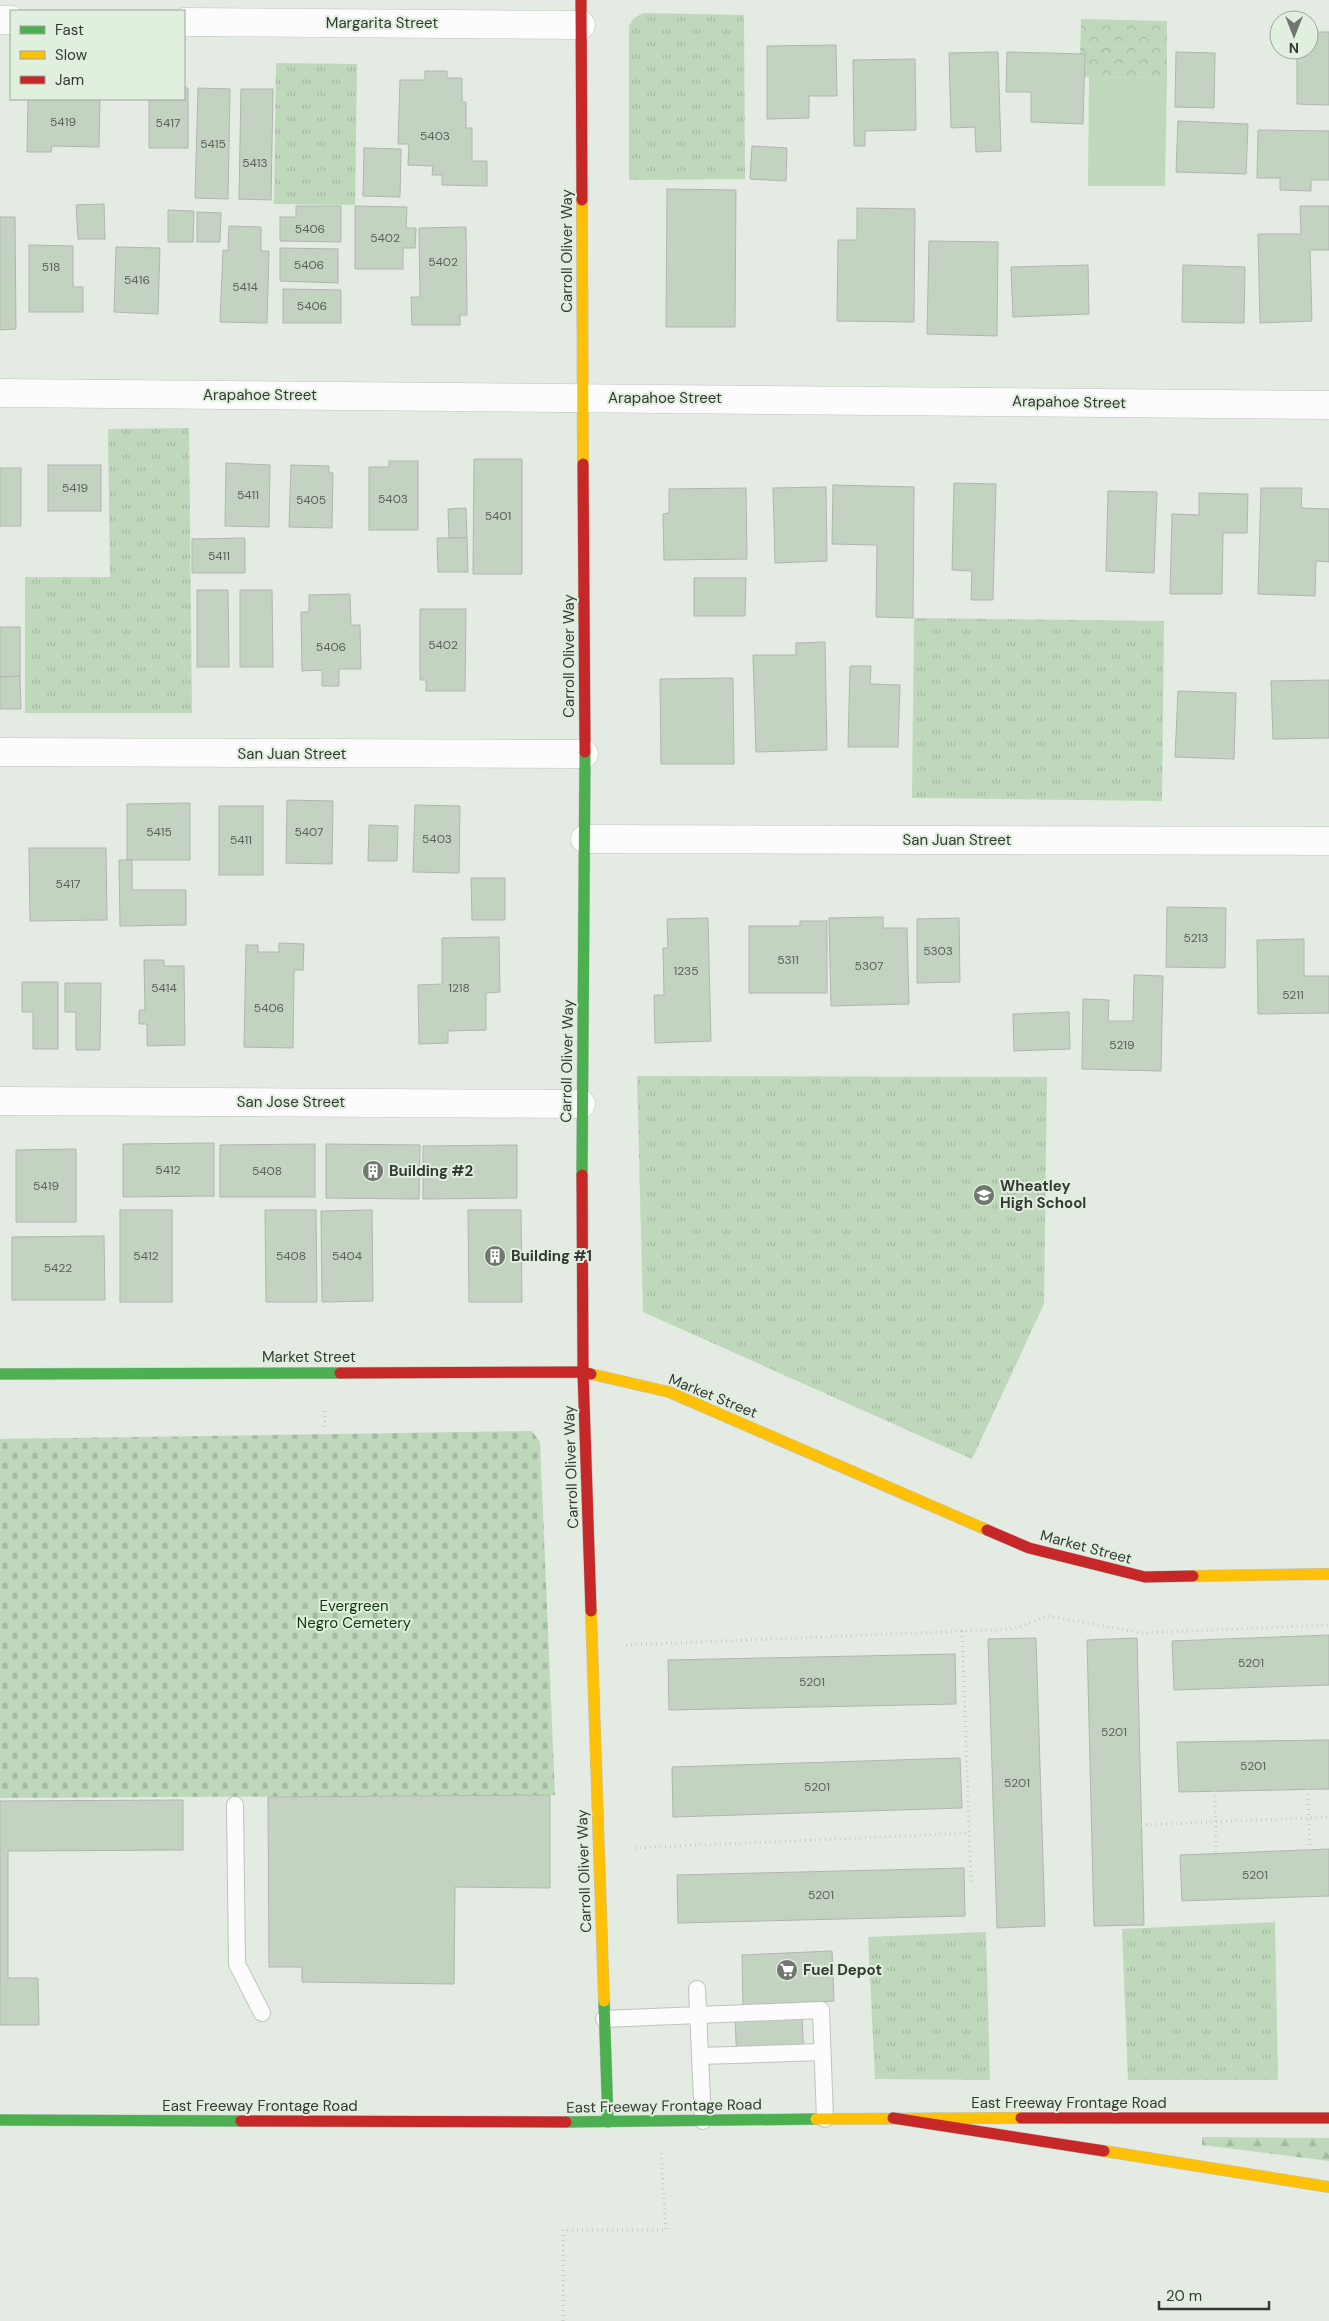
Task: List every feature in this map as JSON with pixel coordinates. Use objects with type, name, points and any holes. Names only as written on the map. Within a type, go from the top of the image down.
[{"type":"main road","name":"Carroll Oliver Way","points":[[581,12],[585,839],[581,1104],[583,1372],[608,2122]]},
{"type":"main road","name":"Market Street","points":[[0,1374],[583,1372],[669,1392],[1029,1548],[1144,1577],[1329,1574]]},
{"type":"main road","name":"East Freeway Frontage Road","points":[[0,2120],[608,2122],[893,2118],[1329,2118]]},
{"type":"main road","points":[[893,2118],[1329,2187]]},
{"type":"street","name":"Margarita Street","points":[[185,22],[581,12]]},
{"type":"street","name":"Arapahoe Street","points":[[0,393],[1329,405]]},
{"type":"street","name":"San Juan Street","points":[[0,752],[584,754]]},
{"type":"street","name":"San Juan Street","points":[[585,839],[1329,841]]},
{"type":"street","name":"San Jose Street","points":[[0,1101],[581,1104]]},
{"type":"lane","points":[[235,1805],[238,1964],[262,2013]]},
{"type":"lane","points":[[697,1989],[704,2121]]},
{"type":"lane","points":[[604,2019],[821,2010],[825,2119]]},
{"type":"lane","points":[[700,2056],[822,2052]]},
{"type":"path","points":[[325,1410],[325,1430]]},
{"type":"path","points":[[626,1645],[1013,1629],[1048,1616],[1142,1633],[1329,1625]]},
{"type":"path","points":[[962,1631],[971,1882]]},
{"type":"path","points":[[1308,1789],[1310,1850]]},
{"type":"path","points":[[1215,1791],[1216,1853]]},
{"type":"path","points":[[1141,1825],[1329,1817]]},
{"type":"path","points":[[636,1848],[970,1833]]},
{"type":"path","points":[[563,2321],[563,2230],[666,2230],[661,2151]]},
{"type":"green space","points":[[643,13],[744,15],[745,179],[629,180],[629,26],[634,18]]},
{"type":"green space","points":[[1081,19],[1167,21],[1167,78],[1085,77],[1085,54],[1080,54]]},
{"type":"green space","points":[[276,63],[357,64],[355,205],[274,204]]},
{"type":"green space","points":[[1089,77],[1167,78],[1165,186],[1088,186]]},
{"type":"green space","points":[[189,428],[192,713],[25,713],[25,577],[110,577],[108,429]]},
{"type":"green space","points":[[914,618],[1164,621],[1162,801],[912,798]]},
{"type":"green space","points":[[637,1076],[1047,1077],[1044,1304],[972,1459],[643,1312]]},
{"type":"green space","name":"Evergreen Negro Cemetery","points":[[532,1431],[540,1442],[555,1795],[0,1798],[0,1439]]},
{"type":"green space","points":[[1275,1922],[1278,2080],[1128,2080],[1122,1929]]},
{"type":"green space","points":[[986,1932],[990,2080],[875,2079],[868,1937]]},
{"type":"green space","points":[[1202,2137],[1329,2138],[1329,2161],[1202,2145]]},
{"type":"building","points":[[1319,32],[1329,32],[1329,105],[1297,104],[1297,60],[1319,60]]},
{"type":"building","points":[[836,45],[837,96],[809,96],[809,118],[767,119],[767,46]]},
{"type":"building","points":[[998,52],[1001,151],[976,152],[975,127],[951,128],[949,53]]},
{"type":"building","points":[[1007,52],[1085,54],[1083,124],[1031,122],[1031,92],[1006,92]]},
{"type":"building","points":[[1176,52],[1215,53],[1214,108],[1175,107]]},
{"type":"building","points":[[915,59],[916,130],[865,131],[865,146],[854,146],[853,60]]},
{"type":"building","points":[[425,71],[447,71],[447,78],[462,78],[462,102],[466,102],[466,128],[472,128],[472,161],[487,161],[487,186],[442,185],[442,175],[432,175],[433,166],[408,165],[409,144],[398,144],[400,80],[425,80]]},
{"type":"building","points":[[185,88],[188,88],[188,148],[149,148],[149,100],[185,100]]},
{"type":"building","points":[[198,88],[230,89],[228,199],[195,198]]},
{"type":"building","points":[[241,89],[273,89],[271,200],[239,199]]},
{"type":"building","points":[[28,100],[100,100],[99,147],[52,146],[51,152],[27,152]]},
{"type":"building","points":[[1178,121],[1248,124],[1246,174],[1176,172]]},
{"type":"building","points":[[1258,130],[1329,131],[1329,180],[1311,180],[1311,191],[1280,190],[1280,178],[1257,178]]},
{"type":"building","points":[[752,146],[787,148],[786,181],[750,179]]},
{"type":"building","points":[[364,148],[401,149],[400,197],[363,196]]},
{"type":"building","points":[[667,189],[736,190],[735,327],[666,327]]},
{"type":"building","points":[[104,204],[105,239],[78,239],[76,205]]},
{"type":"building","points":[[296,206],[341,206],[341,242],[280,241],[280,217],[296,217]]},
{"type":"building","points":[[355,206],[407,207],[406,228],[416,228],[415,248],[403,248],[403,269],[355,269]]},
{"type":"building","points":[[1300,206],[1329,206],[1329,250],[1310,250],[1312,321],[1260,323],[1258,234],[1301,234]]},
{"type":"building","points":[[857,208],[915,209],[914,322],[837,321],[838,240],[857,240]]},
{"type":"building","points":[[168,210],[194,211],[193,242],[168,242]]},
{"type":"building","points":[[197,212],[221,213],[220,242],[197,242]]},
{"type":"building","points":[[0,217],[15,217],[16,329],[0,330]]},
{"type":"building","points":[[229,226],[261,227],[261,251],[269,251],[267,323],[220,322],[223,250],[228,251]]},
{"type":"building","points":[[466,227],[467,315],[460,315],[460,325],[412,325],[411,297],[420,297],[419,228]]},
{"type":"building","points":[[929,241],[998,242],[997,336],[927,334]]},
{"type":"building","points":[[29,245],[73,246],[73,287],[83,287],[83,312],[29,312]]},
{"type":"building","points":[[116,247],[160,248],[158,314],[114,312]]},
{"type":"building","points":[[280,248],[338,249],[338,283],[280,281]]},
{"type":"building","points":[[1088,265],[1089,314],[1013,317],[1011,267]]},
{"type":"building","points":[[1183,265],[1245,267],[1244,323],[1182,322]]},
{"type":"building","points":[[283,289],[341,290],[341,323],[283,323]]},
{"type":"building","points":[[474,459],[522,459],[522,574],[473,574]]},
{"type":"building","points":[[389,461],[418,461],[418,530],[369,530],[369,467],[389,467]]},
{"type":"building","points":[[226,463],[270,465],[269,527],[225,526]]},
{"type":"building","points":[[48,465],[101,465],[101,511],[48,511]]},
{"type":"building","points":[[291,465],[329,466],[329,473],[333,473],[332,528],[289,527]]},
{"type":"building","points":[[0,468],[21,468],[21,526],[0,526]]},
{"type":"building","points":[[954,483],[996,484],[993,600],[971,600],[972,571],[952,570]]},
{"type":"building","points":[[833,485],[914,487],[913,618],[876,617],[877,545],[832,544]]},
{"type":"building","points":[[826,487],[827,561],[775,563],[773,488]]},
{"type":"building","points":[[746,488],[747,559],[664,560],[663,514],[669,513],[669,489]]},
{"type":"building","points":[[1261,488],[1302,488],[1301,508],[1329,509],[1329,562],[1316,561],[1315,596],[1258,594]]},
{"type":"building","points":[[1108,491],[1157,492],[1154,573],[1106,571]]},
{"type":"building","points":[[1199,493],[1248,494],[1247,533],[1223,533],[1222,594],[1170,594],[1172,514],[1199,515]]},
{"type":"building","points":[[466,508],[467,538],[449,538],[448,509]]},
{"type":"building","points":[[245,538],[245,573],[192,573],[192,539]]},
{"type":"building","points":[[437,538],[467,538],[468,572],[438,572]]},
{"type":"building","points":[[694,578],[746,578],[745,616],[694,616]]},
{"type":"building","points":[[197,590],[228,590],[229,667],[197,667]]},
{"type":"building","points":[[240,590],[272,590],[273,667],[240,667]]},
{"type":"building","points":[[350,594],[351,625],[360,625],[361,669],[339,669],[339,686],[322,686],[322,670],[302,671],[301,612],[309,612],[309,595]]},
{"type":"building","points":[[420,609],[466,609],[465,691],[426,691],[426,680],[420,680]]},
{"type":"building","points":[[0,627],[20,627],[20,676],[0,677]]},
{"type":"building","points":[[825,642],[827,750],[756,752],[753,655],[796,655],[796,643]]},
{"type":"building","points":[[850,666],[871,666],[870,684],[900,685],[898,747],[848,747]]},
{"type":"building","points":[[20,676],[21,709],[0,709],[0,677]]},
{"type":"building","points":[[733,678],[734,764],[661,764],[660,679]]},
{"type":"building","points":[[1329,680],[1329,738],[1273,739],[1271,681]]},
{"type":"building","points":[[1178,691],[1236,693],[1234,759],[1175,757]]},
{"type":"building","points":[[287,800],[333,801],[332,864],[286,863]]},
{"type":"building","points":[[190,803],[190,860],[127,860],[127,804]]},
{"type":"building","points":[[415,805],[460,806],[459,873],[413,872]]},
{"type":"building","points":[[219,806],[263,806],[263,875],[219,875]]},
{"type":"building","points":[[369,825],[398,826],[397,861],[368,861]]},
{"type":"building","points":[[29,848],[106,848],[107,920],[30,921]]},
{"type":"building","points":[[119,860],[132,860],[132,890],[186,890],[186,925],[120,926]]},
{"type":"building","points":[[471,878],[505,878],[505,920],[472,920]]},
{"type":"building","points":[[1167,907],[1226,908],[1225,968],[1166,967]]},
{"type":"building","points":[[883,917],[883,928],[907,928],[909,1004],[831,1006],[829,918]]},
{"type":"building","points":[[708,918],[711,1041],[655,1043],[654,995],[664,995],[663,948],[668,948],[667,919]]},
{"type":"building","points":[[959,918],[960,982],[917,983],[917,919]]},
{"type":"building","points":[[800,921],[827,921],[827,993],[749,993],[749,926],[800,926]]},
{"type":"building","points":[[499,937],[500,992],[486,993],[486,1030],[448,1031],[448,1043],[419,1044],[418,985],[442,984],[442,938]]},
{"type":"building","points":[[1304,939],[1304,976],[1329,976],[1329,1013],[1258,1014],[1257,940]]},
{"type":"building","points":[[279,943],[304,944],[303,970],[294,970],[293,1048],[244,1047],[246,945],[258,945],[258,952],[279,952]]},
{"type":"building","points":[[144,960],[164,960],[164,966],[184,966],[185,1045],[147,1046],[147,1024],[139,1024],[139,1010],[145,1010]]},
{"type":"building","points":[[1134,975],[1163,976],[1161,1071],[1082,1069],[1083,999],[1109,1000],[1108,1021],[1133,1021]]},
{"type":"building","points":[[22,982],[58,982],[58,1049],[33,1049],[33,1012],[22,1012]]},
{"type":"building","points":[[65,983],[101,983],[100,1050],[76,1050],[76,1012],[65,1012]]},
{"type":"building","points":[[1069,1012],[1070,1049],[1014,1051],[1013,1014]]},
{"type":"building","points":[[214,1143],[214,1196],[123,1197],[123,1144]]},
{"type":"building","points":[[315,1144],[315,1197],[220,1197],[220,1145]]},
{"type":"building","name":"Building #2","points":[[326,1144],[420,1145],[419,1199],[326,1198]]},
{"type":"building","name":"Building #2","points":[[517,1145],[517,1198],[423,1199],[423,1146]]},
{"type":"building","points":[[76,1149],[76,1222],[16,1222],[16,1150]]},
{"type":"building","points":[[120,1210],[172,1210],[172,1302],[120,1302]]},
{"type":"building","points":[[265,1210],[316,1210],[317,1302],[266,1302]]},
{"type":"building","points":[[372,1210],[373,1301],[322,1302],[321,1211]]},
{"type":"building","name":"Building #1","points":[[468,1210],[521,1210],[522,1302],[469,1302]]},
{"type":"building","points":[[104,1236],[105,1300],[12,1300],[12,1237]]},
{"type":"building","points":[[1329,1635],[1329,1685],[1174,1690],[1172,1641]]},
{"type":"building","points":[[1036,1638],[1045,1926],[997,1928],[988,1639]]},
{"type":"building","points":[[1137,1638],[1144,1925],[1094,1926],[1087,1640]]},
{"type":"building","points":[[955,1654],[956,1704],[669,1710],[668,1660]]},
{"type":"building","points":[[1329,1740],[1329,1789],[1179,1792],[1177,1742]]},
{"type":"building","points":[[960,1758],[962,1808],[673,1817],[672,1767]]},
{"type":"building","points":[[550,1795],[550,1888],[455,1887],[454,1984],[302,1982],[302,1967],[269,1967],[268,1797]]},
{"type":"building","points":[[183,1800],[183,1850],[8,1851],[8,1978],[38,1978],[39,2025],[0,2025],[0,1801]]},
{"type":"building","points":[[1329,1849],[1329,1896],[1182,1901],[1180,1855]]},
{"type":"building","points":[[964,1868],[965,1916],[678,1923],[677,1875]]},
{"type":"building","name":"Fuel Depot","points":[[832,1951],[834,2001],[743,2005],[742,1955]]},
{"type":"building","name":"Fuel Depot","points":[[802,2015],[804,2059],[737,2062],[735,2018]]},
{"type":"traffic: fast","points":[[582,1175],[585,752]]},
{"type":"traffic: fast","points":[[0,1374],[340,1373]]},
{"type":"traffic: fast","points":[[604,2001],[608,2122]]},
{"type":"traffic: fast","points":[[566,2122],[816,2119]]},
{"type":"traffic: fast","points":[[0,2120],[241,2121]]},
{"type":"traffic: slow","points":[[582,200],[583,464]]},
{"type":"traffic: slow","points":[[591,1374],[669,1392],[987,1530]]},
{"type":"traffic: slow","points":[[1193,1576],[1329,1574]]},
{"type":"traffic: slow","points":[[591,1611],[604,2001]]},
{"type":"traffic: slow","points":[[816,2119],[1021,2118]]},
{"type":"traffic: slow","points":[[1104,2151],[1329,2187]]},
{"type":"traffic: jam","points":[[581,0],[582,200]]},
{"type":"traffic: jam","points":[[583,464],[585,752]]},
{"type":"traffic: jam","points":[[582,1175],[583,1372],[591,1611]]},
{"type":"traffic: jam","points":[[340,1373],[583,1372],[591,1374]]},
{"type":"traffic: jam","points":[[987,1530],[1029,1548],[1145,1577],[1193,1576]]},
{"type":"traffic: jam","points":[[893,2118],[1104,2151]]},
{"type":"traffic: jam","points":[[1021,2118],[1329,2118]]},
{"type":"traffic: jam","points":[[241,2121],[566,2122]]},
{"type":"place","name":"Building #2","points":[[373,1171]]},
{"type":"place","name":"Wheatley High School","points":[[984,1195]]},
{"type":"place","name":"Building #1","points":[[495,1256]]},
{"type":"place","name":"Fuel Depot","points":[[787,1970]]}]
